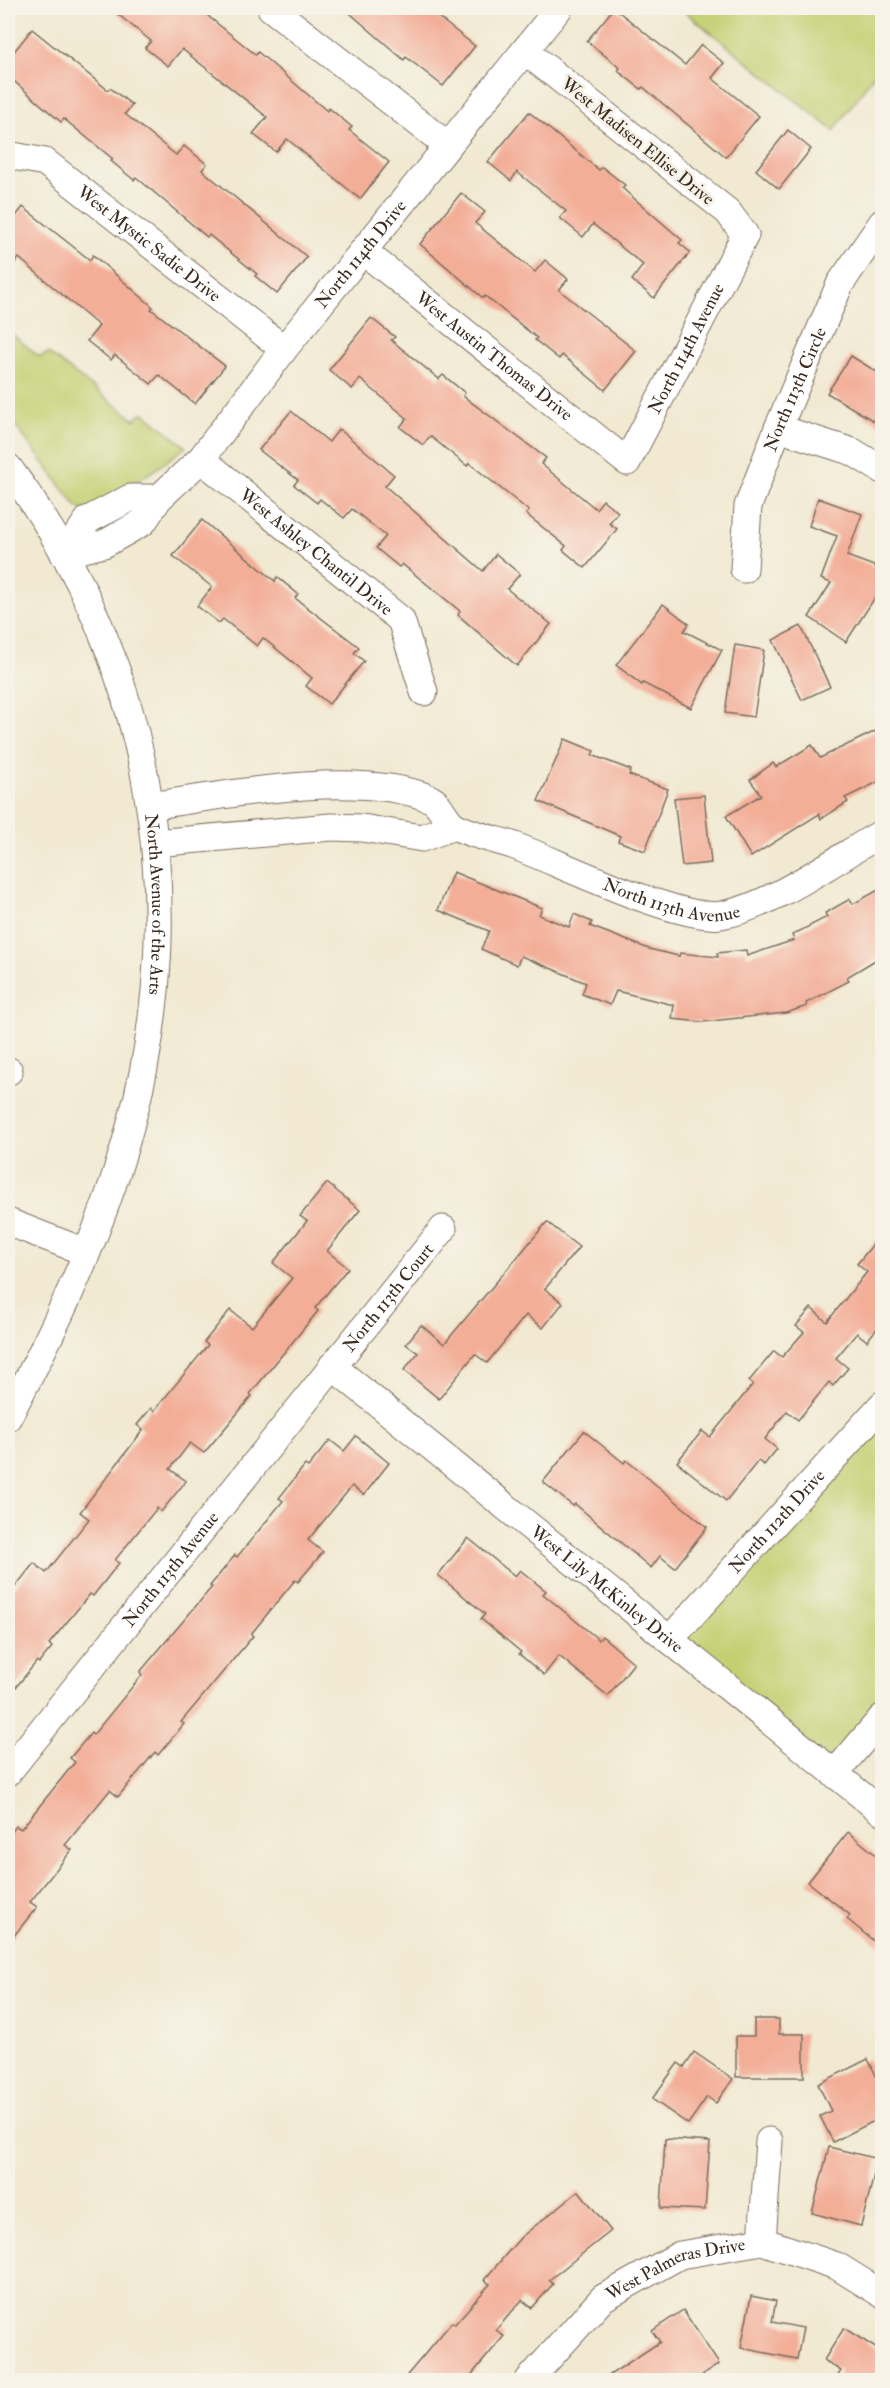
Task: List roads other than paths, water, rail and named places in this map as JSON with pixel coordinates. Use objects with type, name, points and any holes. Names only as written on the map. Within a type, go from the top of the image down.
[{"type":"street","points":[[271,8],[447,145]]},
{"type":"street","name":"North 114th Drive","points":[[64,554],[104,544],[143,522],[159,498],[201,459],[284,349],[560,8]]},
{"type":"street","name":"West Madisen Ellise Drive","points":[[525,51],[728,212],[745,235]]},
{"type":"street","name":"West Mystic Sadie Drive","points":[[8,155],[45,162],[284,349]]},
{"type":"street","name":"North 113th Circle","points":[[744,569],[748,506],[778,428],[840,284],[882,223]]},
{"type":"street","name":"North 114th Avenue","points":[[627,462],[745,235]]},
{"type":"street","name":"West Austin Thomas Drive","points":[[363,251],[627,462]]},
{"type":"street","points":[[778,428],[853,452],[882,470]]},
{"type":"street","name":"West Ashley Chantil Drive","points":[[201,459],[401,620],[424,692]]},
{"type":"street","name":"North Avenue of the Arts","points":[[8,468],[64,554],[93,610],[115,665],[134,727],[151,806],[155,843],[158,928],[147,1051],[130,1129],[85,1252],[8,1417]]},
{"type":"street","points":[[311,786],[311,829]]},
{"type":"street","points":[[151,806],[311,786],[371,787],[433,800],[454,826],[422,838],[362,828],[311,829],[155,843]]},
{"type":"street","points":[[362,828],[371,787]]},
{"type":"street","name":"North 113th Avenue","points":[[454,826],[514,846],[650,900],[685,910],[719,915],[758,905],[882,833]]},
{"type":"street","points":[[8,1222],[85,1252]]},
{"type":"street","name":"North 113th Court","points":[[332,1366],[443,1229]]},
{"type":"street","name":"North 113th Avenue","points":[[8,1772],[332,1366]]},
{"type":"street","name":"West Lily McKinley Drive","points":[[332,1366],[882,1812]]},
{"type":"street","name":"North 112th Drive","points":[[670,1639],[882,1405]]},
{"type":"street","points":[[834,1774],[882,1718]]},
{"type":"street","name":"West Palmeras Drive","points":[[529,2380],[603,2298],[680,2255],[762,2241],[769,2141]]},
{"type":"street","points":[[762,2241],[837,2266],[882,2294]]}]
